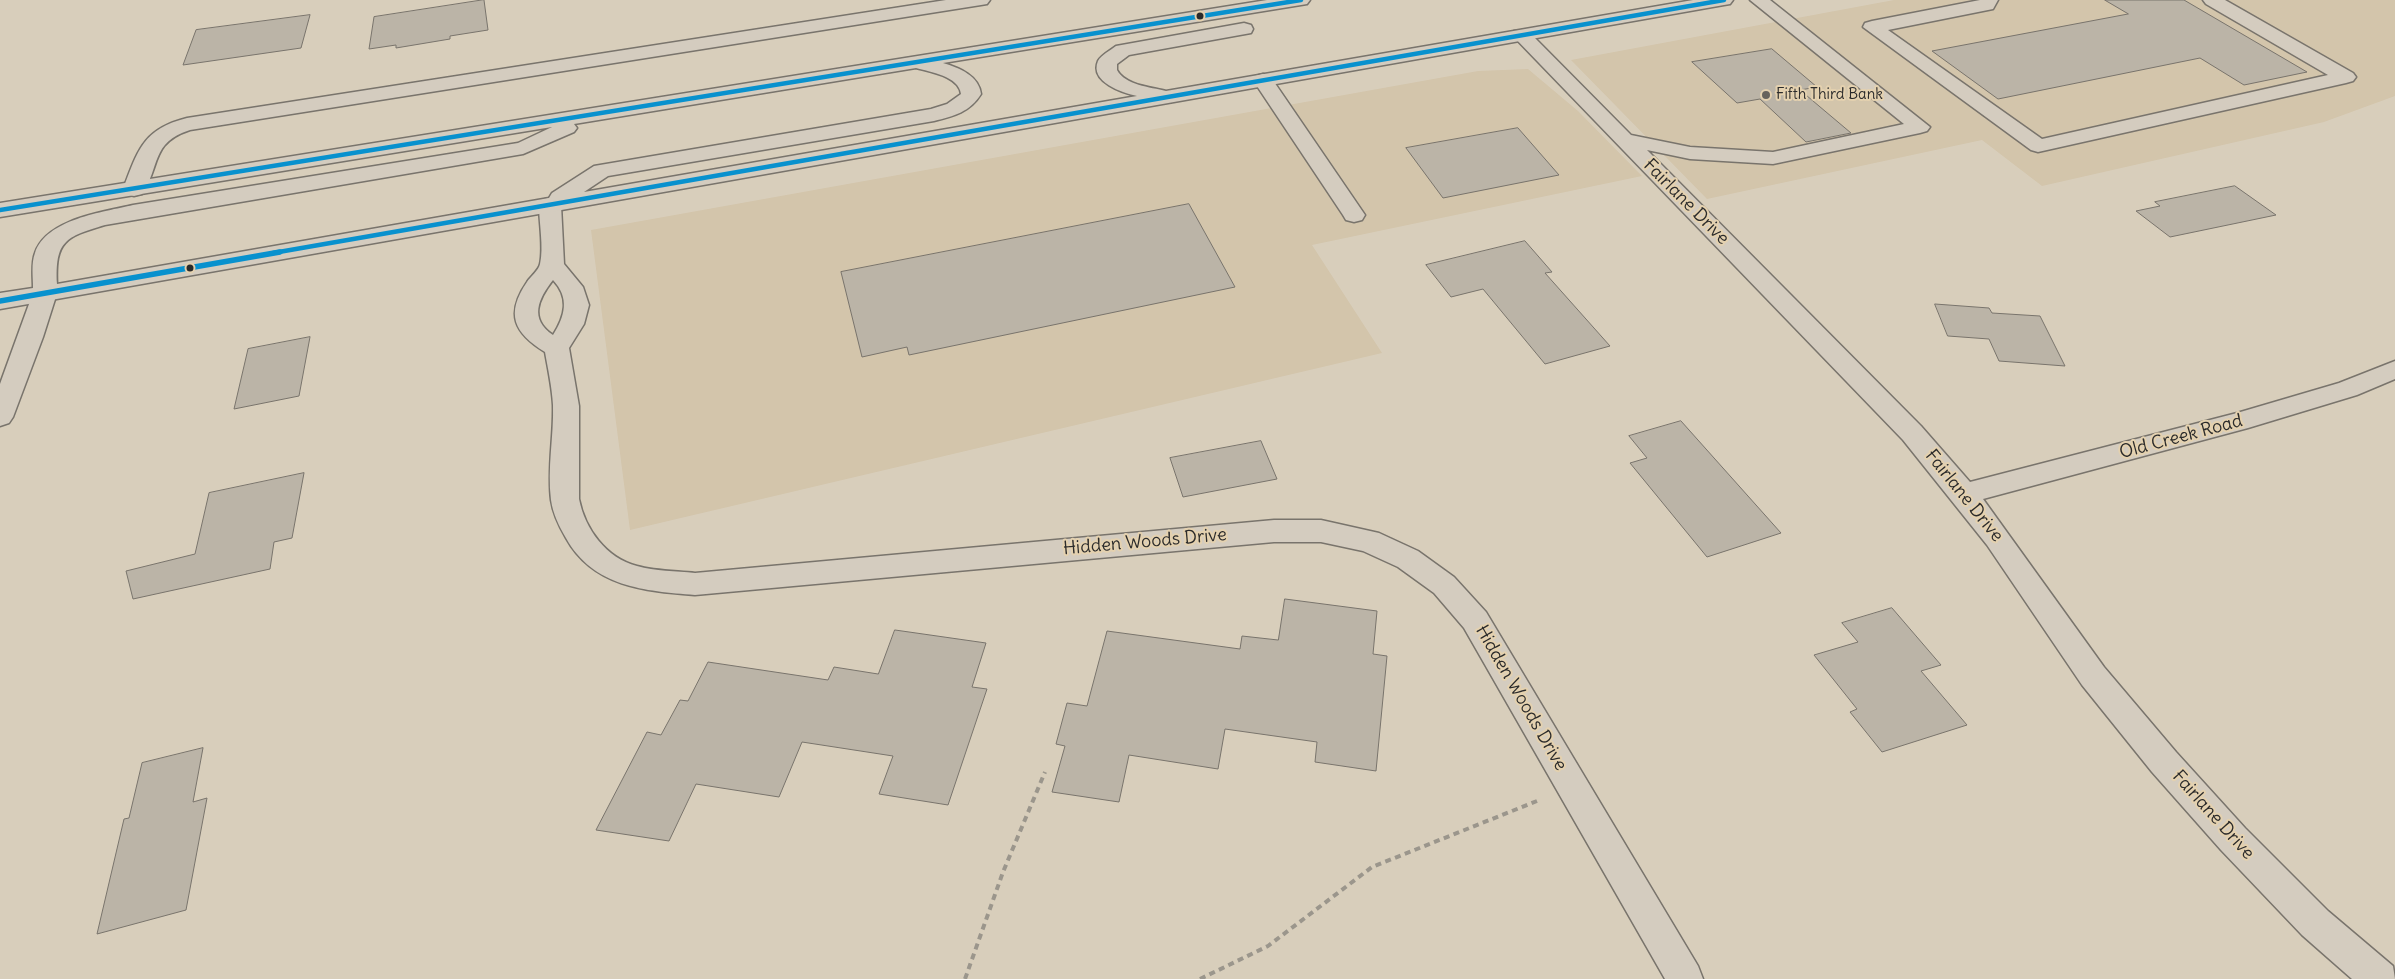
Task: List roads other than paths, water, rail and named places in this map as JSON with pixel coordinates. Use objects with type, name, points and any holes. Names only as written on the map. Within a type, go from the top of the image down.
[{"type":"main road","points":[[134,188],[154,140],[167,130],[187,124],[981,0]]},
{"type":"main road","points":[[1646,14],[1665,0]]},
{"type":"main road","points":[[0,300],[1724,0]]},
{"type":"main road","points":[[1626,140],[1690,153],[1773,158],[1920,127],[1759,0]]},
{"type":"main road","points":[[1989,0],[1987,5],[1872,27],[2038,146],[2346,77],[2212,0]]},
{"type":"main road","points":[[0,210],[917,62],[1307,8]]},
{"type":"main road","points":[[1164,98],[1115,81],[1108,75],[1105,68],[1106,62],[1124,50],[1264,25]]},
{"type":"main road","name":"Fairlane Drive","points":[[1521,35],[1906,426],[1998,537],[2093,676],[2164,762],[2234,839],[2315,923],[2380,979]]},
{"type":"main road","points":[[550,205],[602,171],[934,115],[954,110],[967,102],[972,95],[972,86],[965,79],[943,68],[917,62]]},
{"type":"main road","points":[[1263,80],[1354,215]]},
{"type":"main road","points":[[3,403],[45,293],[46,251],[56,239],[73,229],[91,222],[134,212],[523,148],[598,114]]},
{"type":"main road","points":[[550,205],[552,266],[533,289],[527,302],[525,318],[532,331],[557,348],[573,323],[577,311],[576,296],[570,281],[552,266]]},
{"type":"main road","name":"Hidden Woods Drive","points":[[557,348],[565,394],[565,499],[570,520],[583,542],[609,565],[632,576],[662,582],[695,584],[1274,531],[1321,531],[1369,541],[1408,559],[1444,585],[1475,620],[1685,979]]},
{"type":"main road","name":"Old Creek Road","points":[[1964,494],[2239,422],[2348,389],[2395,370]]},
{"type":"place","name":"Fifth Third Bank","points":[[1766,95]]}]
